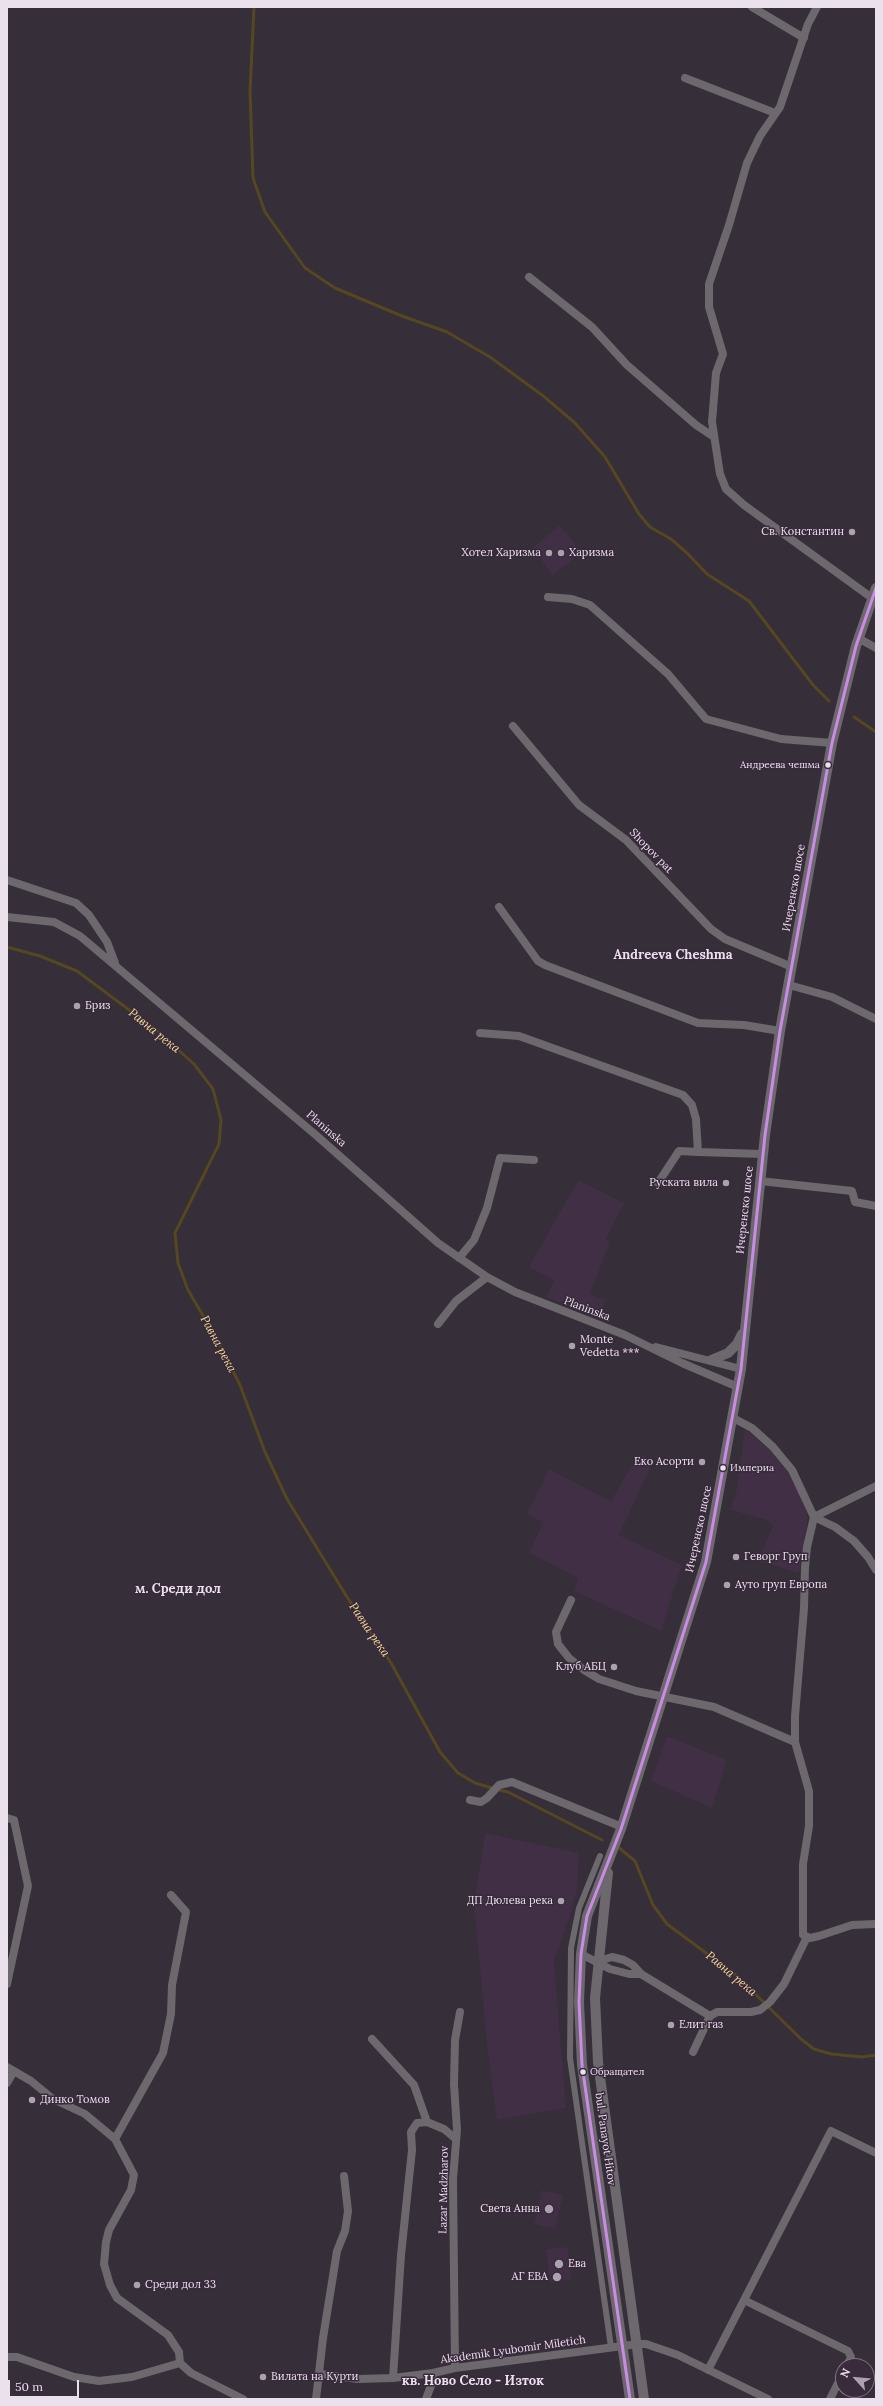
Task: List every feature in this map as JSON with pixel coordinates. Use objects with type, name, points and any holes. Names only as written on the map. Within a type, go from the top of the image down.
[{"type":"street","points":[[752,7],[804,38]]},
{"type":"street","points":[[817,7],[804,38],[795,67],[775,113],[760,136],[747,163],[729,225],[709,284],[709,307],[723,354],[716,373],[712,422],[720,474],[726,489],[744,505],[872,598]]},
{"type":"street","points":[[684,78],[775,113]]},
{"type":"street","points":[[528,277],[592,327],[627,366],[696,425],[714,437]]},
{"type":"street","name":"Ичеренско шосе","points":[[622,1828],[706,1562],[741,1369],[763,1154],[780,1031],[832,744],[858,638],[876,588]]},
{"type":"street","points":[[548,597],[572,599],[590,606],[668,674],[706,719],[781,739],[832,744]]},
{"type":"street","points":[[858,638],[876,648]]},
{"type":"street","name":"Shopov pat","points":[[513,726],[523,740],[579,805],[626,840],[711,928],[725,938],[792,967]]},
{"type":"street","points":[[7,880],[76,903],[88,915],[107,942],[115,964]]},
{"type":"street","points":[[499,907],[538,961],[545,965],[698,1023],[744,1025],[780,1031]]},
{"type":"street","name":"Planinska","points":[[7,917],[54,922],[80,936],[317,1136],[404,1214],[459,1258],[487,1277],[515,1292],[643,1343]]},
{"type":"street","points":[[789,984],[832,997],[876,1019]]},
{"type":"street","points":[[480,1033],[519,1036],[683,1095],[692,1105],[696,1119],[698,1152]]},
{"type":"street","points":[[658,1183],[679,1151],[763,1154]]},
{"type":"street","points":[[459,1258],[474,1240],[487,1208],[500,1158],[534,1160]]},
{"type":"street","points":[[760,1181],[852,1191],[855,1202],[876,1206]]},
{"type":"street","points":[[438,1324],[456,1301],[487,1277]]},
{"type":"street","points":[[711,1360],[732,1349],[737,1344],[745,1329]]},
{"type":"street","points":[[643,1343],[741,1369]]},
{"type":"street","points":[[643,1343],[682,1363],[738,1387]]},
{"type":"street","points":[[732,1418],[752,1428],[772,1447],[792,1470],[814,1517],[807,1547],[805,1567],[804,1608],[795,1716],[795,1742],[809,1791],[809,1826],[803,1864],[803,1935],[807,1937],[819,1936],[852,1925],[876,1924]]},
{"type":"street","points":[[814,1517],[876,1486]]},
{"type":"street","points":[[814,1517],[834,1527],[854,1541],[868,1557],[876,1570]]},
{"type":"street","points":[[571,1600],[556,1632],[558,1644],[569,1658],[584,1670],[599,1679],[636,1691],[714,1707],[795,1742]]},
{"type":"street","points":[[470,1800],[481,1802],[487,1798],[499,1785],[512,1782],[622,1828]]},
{"type":"street","points":[[7,1818],[14,1820],[28,1886],[7,1984]]},
{"type":"street","name":"bul. Panayot Hitov","points":[[622,1828],[587,1916],[581,1954],[579,2002],[582,2065],[624,2346],[630,2399]]},
{"type":"street","points":[[600,1856],[580,1908],[571,1948],[570,2058],[611,2347]]},
{"type":"street","name":"bul. Panayot Hitov","points":[[609,1861],[595,1998],[598,2062],[638,2344],[644,2399]]},
{"type":"street","points":[[115,2139],[163,2054],[171,2014],[172,1984],[186,1912],[171,1896]]},
{"type":"street","points":[[693,2052],[710,2016],[717,2012],[751,2012],[761,2009],[770,2002],[794,1966],[807,1937]]},
{"type":"street","points":[[581,1954],[599,1961],[610,1969],[629,1974],[641,1974]]},
{"type":"street","points":[[599,1961],[612,1957],[624,1960],[633,1965],[641,1974],[710,2016]]},
{"type":"street","name":"Lazar Madzharov","points":[[455,2368],[453,2179],[456,2139],[455,2040],[460,2012]]},
{"type":"street","points":[[372,2039],[414,2085],[427,2122]]},
{"type":"street","points":[[7,2083],[11,2069],[31,2081],[53,2099],[85,2114],[115,2139],[134,2175],[131,2190],[109,2230],[104,2264],[110,2285],[117,2298],[168,2335],[179,2352],[180,2363],[191,2373],[243,2399]]},
{"type":"street","points":[[393,2378],[402,2255],[412,2150],[411,2132],[417,2124],[427,2122],[444,2128],[456,2139]]},
{"type":"street","points":[[708,2370],[832,2131],[876,2153]]},
{"type":"street","points":[[316,2399],[323,2338],[337,2251],[345,2231],[348,2211],[344,2176]]},
{"type":"street","points":[[744,2300],[848,2351],[851,2358]]},
{"type":"street","points":[[638,2344],[646,2344],[671,2353],[768,2399]]},
{"type":"street","name":"Akademik Lyubomir Miletich","points":[[426,2399],[432,2383],[433,2373],[455,2368],[638,2344]]},
{"type":"street","points":[[7,2357],[16,2357],[74,2377],[99,2381],[132,2378],[180,2363]]},
{"type":"street","points":[[320,2374],[357,2379],[393,2378],[433,2373]]},
{"type":"street","points":[[830,2399],[835,2389]]},
{"type":"shaded area","points":[[560,525],[582,553],[552,576],[533,547]]},
{"type":"shaded area","points":[[578,1180],[624,1203],[606,1240],[610,1242],[590,1294],[605,1300],[599,1318],[546,1297],[554,1280],[529,1267]]},
{"type":"shaded area","points":[[745,1429],[777,1456],[795,1483],[808,1517],[799,1573],[758,1561],[773,1526],[767,1520],[730,1510],[736,1493]]},
{"type":"shaded area","points":[[642,1454],[653,1462],[619,1535],[682,1565],[661,1631],[574,1591],[578,1578],[529,1553],[543,1522],[527,1514],[549,1469],[611,1501],[626,1475]]},
{"type":"shaded area","points":[[667,1736],[727,1760],[712,1808],[651,1781]]},
{"type":"shaded area","points":[[485,1833],[579,1853],[577,1889],[570,1916],[554,1961],[566,2108],[497,2120],[488,2054],[474,1905]]},
{"type":"shaded area","name":"Света Анна","points":[[542,2190],[563,2195],[555,2229],[534,2224]]},
{"type":"shaded area","name":"Ева","points":[[568,2247],[571,2280],[550,2282],[546,2249]]},
{"type":"waterway","points":[[254,7],[250,91],[253,178],[265,212],[305,268],[335,288],[402,316],[447,332],[490,357],[542,395],[574,422],[605,457],[639,514],[650,527],[671,539],[707,574],[749,601],[813,685],[829,701]]},
{"type":"waterway","points":[[854,717],[876,732]]},
{"type":"waterway","name":"Равна река","points":[[7,947],[40,956],[77,971],[156,1030],[194,1064],[213,1089],[221,1120],[219,1144],[175,1233],[178,1263],[188,1290],[219,1343],[240,1385],[265,1452],[287,1499],[347,1597],[391,1663],[440,1752],[458,1773],[475,1783],[492,1788]]},
{"type":"waterway","name":"Равна река","points":[[499,1790],[508,1792],[602,1840]]},
{"type":"waterway","name":"Равна река","points":[[618,1847],[635,1861],[653,1905],[667,1924],[737,1976],[801,2039],[814,2049],[831,2054],[862,2057],[876,2055]]},
{"type":"transit line","points":[[630,2399],[582,2065],[579,2002],[581,1954],[587,1916],[621,1829],[706,1562],[741,1369],[765,1135],[780,1031],[832,743],[856,646],[876,588]]},
{"type":"place","name":"Св. Константин","points":[[852,532]]},
{"type":"place","name":"Хотел Харизма","points":[[549,553]]},
{"type":"place","name":"Харизма","points":[[561,553]]},
{"type":"place","name":"Андреева чешма","points":[[828,765]]},
{"type":"place","name":"Бриз","points":[[77,1006]]},
{"type":"place","name":"Руската вила","points":[[726,1183]]},
{"type":"place","name":"Monte Vedetta ***","points":[[572,1346]]},
{"type":"place","name":"Еко Асорти","points":[[702,1462]]},
{"type":"place","name":"Империа","points":[[723,1468]]},
{"type":"place","name":"Геворг Груп","points":[[736,1557]]},
{"type":"place","name":"Ауто груп Европа","points":[[727,1585]]},
{"type":"place","name":"Клуб АБЦ","points":[[614,1667]]},
{"type":"place","name":"ДП Дюлева река","points":[[561,1901]]},
{"type":"place","name":"Елит газ","points":[[671,2025]]},
{"type":"place","name":"Обращател","points":[[583,2072]]},
{"type":"place","name":"Динко Томов","points":[[32,2100]]},
{"type":"place","name":"Света Анна","points":[[549,2209]]},
{"type":"place","name":"Ева","points":[[559,2264]]},
{"type":"place","name":"АГ ЕВА","points":[[557,2277]]},
{"type":"place","name":"Среди дол 33","points":[[137,2285]]},
{"type":"place","name":"Вилата на Курти","points":[[263,2377]]},
{"type":"district","name":"Andreeva Cheshma","points":[[673,955]]},
{"type":"district","name":"м. Среди дол","points":[[178,1589]]},
{"type":"district","name":"кв. Ново Село - Изток","points":[[473,2381]]}]
